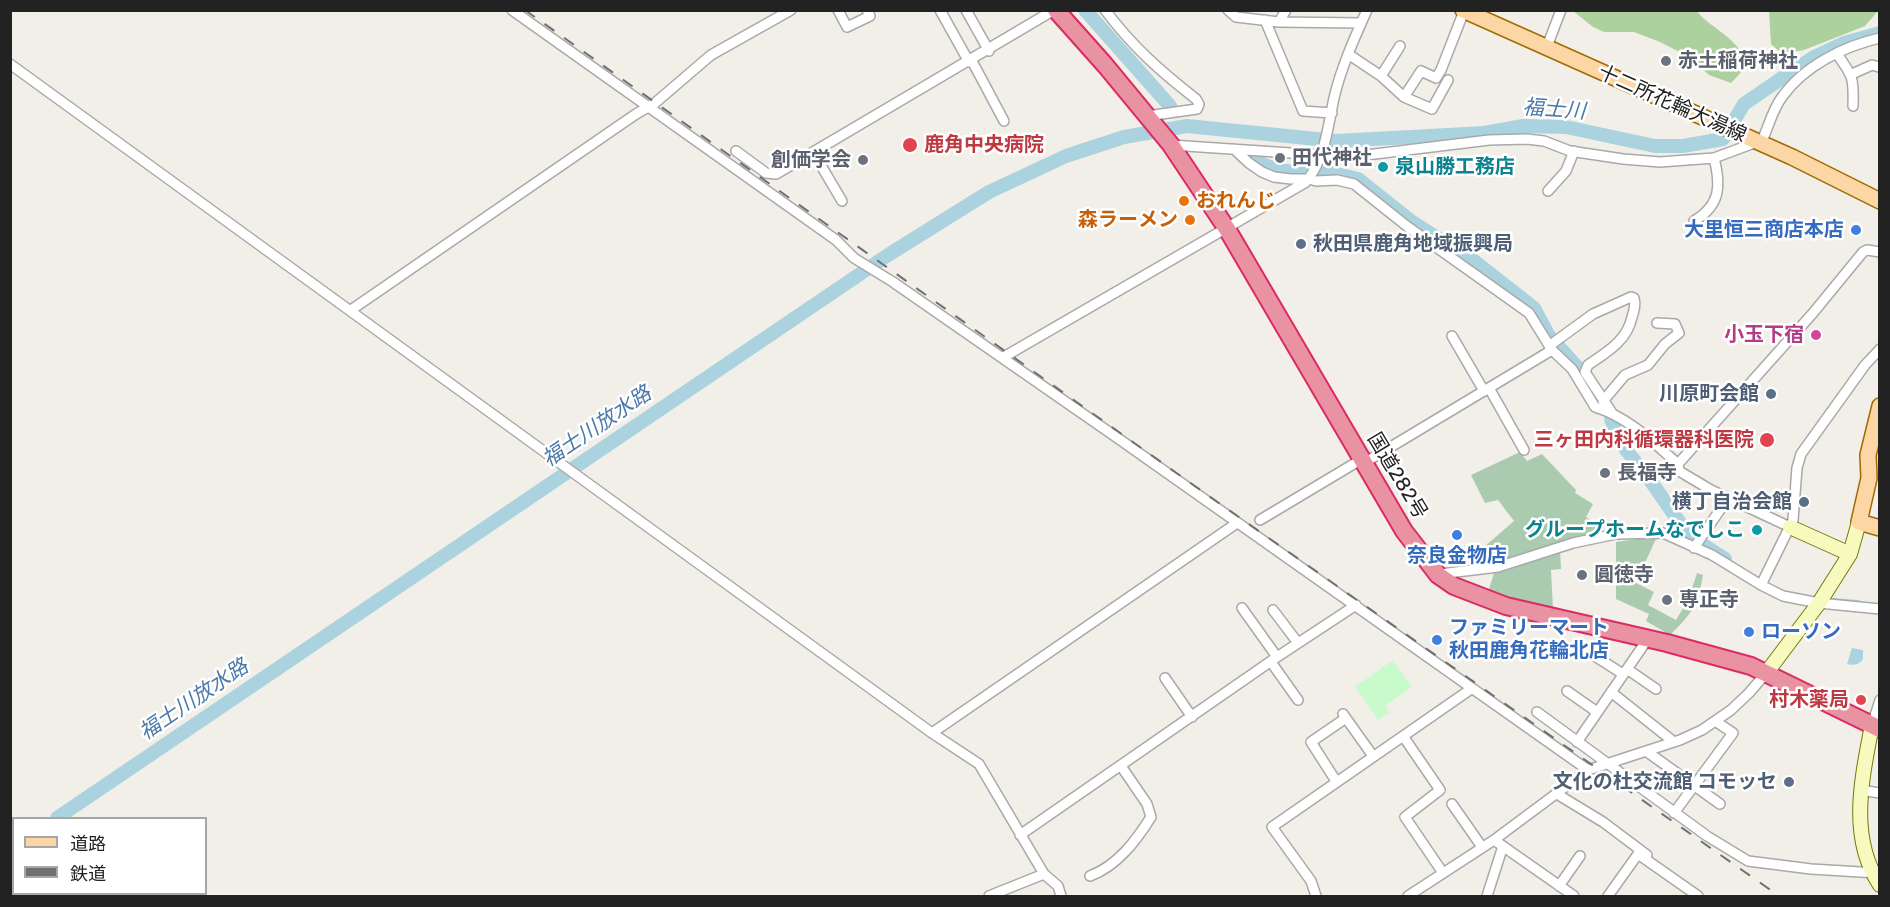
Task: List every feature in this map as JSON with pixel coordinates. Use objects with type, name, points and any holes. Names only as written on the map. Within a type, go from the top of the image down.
[{"type":"highway","name":"国道282号","points":[[1055,10],[1090,46],[1171,145],[1227,229],[1404,531],[1438,575],[1454,586],[1506,606],[1740,663],[1767,672],[1876,727]]},
{"type":"main road","name":"十二所花輪大湯線","points":[[1463,11],[1792,157],[1880,201]]},
{"type":"main road","points":[[1880,406],[1868,455],[1869,478],[1859,522],[1880,528]]},
{"type":"street","points":[[512,10],[836,240],[854,258],[1002,358],[1588,770]]},
{"type":"street","points":[[351,310],[648,108],[711,55],[791,10]]},
{"type":"street","points":[[838,10],[847,27],[870,16],[867,10]]},
{"type":"street","points":[[940,10],[1004,121]]},
{"type":"street","points":[[966,10],[989,51]]},
{"type":"street","points":[[736,151],[766,172],[776,174],[989,51],[1055,10]]},
{"type":"street","points":[[1105,10],[1142,54],[1158,70],[1196,99],[1198,104],[1197,109],[1148,117]]},
{"type":"street","points":[[1228,10],[1236,17],[1265,20],[1361,23]]},
{"type":"street","points":[[1279,21],[1286,10]]},
{"type":"street","points":[[1002,358],[1227,229],[1312,174],[1322,152],[1334,99],[1348,54],[1367,10]]},
{"type":"street","points":[[1546,48],[1561,10]]},
{"type":"street","points":[[1404,97],[1421,71],[1436,78],[1463,11]]},
{"type":"street","points":[[1265,20],[1303,111],[1331,117]]},
{"type":"street","points":[[1171,145],[1322,152],[1350,157],[1489,140],[1527,139],[1544,141],[1574,151],[1660,162],[1714,158],[1759,142],[1782,97],[1804,74],[1837,54],[1880,38]]},
{"type":"street","points":[[1381,76],[1400,46]]},
{"type":"street","points":[[1348,54],[1381,76],[1404,97],[1432,110],[1448,80]]},
{"type":"street","points":[[1837,54],[1852,74],[1854,85],[1852,106]]},
{"type":"street","points":[[1852,74],[1872,65],[1879,67]]},
{"type":"street","points":[[12,67],[351,310],[932,733],[979,764],[1044,874],[1058,886],[1061,897]]},
{"type":"street","points":[[1234,148],[1249,163],[1274,177],[1291,179],[1312,174]]},
{"type":"street","points":[[1548,191],[1566,171],[1574,151]]},
{"type":"street","points":[[813,152],[842,201]]},
{"type":"street","points":[[1695,221],[1708,212],[1717,192],[1719,179],[1714,158]]},
{"type":"street","points":[[1312,174],[1316,181],[1337,180],[1354,184],[1408,227],[1529,312],[1572,369],[1595,407],[1613,414],[1643,432],[1678,464],[1679,471],[1728,498],[1850,554]]},
{"type":"street","points":[[1678,464],[1813,313],[1863,252],[1867,250],[1880,252]]},
{"type":"street","points":[[1260,520],[1487,389],[1553,345],[1593,314],[1631,297],[1634,298],[1635,303],[1631,324],[1622,340],[1588,365],[1585,372],[1613,414]]},
{"type":"street","points":[[1603,401],[1625,375],[1648,365],[1665,344],[1679,333],[1675,324],[1657,323]]},
{"type":"street","points":[[1452,336],[1524,450]]},
{"type":"street","points":[[1761,585],[1790,528],[1794,511],[1797,468],[1802,454],[1865,365],[1880,349]]},
{"type":"street","points":[[1696,545],[1728,498]]},
{"type":"street","points":[[1408,897],[1494,840],[1588,770],[1674,742],[1702,730],[1743,699],[1767,672],[1819,603],[1850,554],[1859,522]]},
{"type":"street","points":[[932,733],[1237,523]]},
{"type":"street","points":[[1438,575],[1498,567],[1574,543],[1616,534],[1664,533],[1696,545],[1783,596],[1819,603],[1880,609]]},
{"type":"street","points":[[1020,835],[1356,605]]},
{"type":"street","points":[[1242,608],[1298,699]]},
{"type":"street","points":[[1273,610],[1298,643]]},
{"type":"street","points":[[1577,742],[1647,640]]},
{"type":"street","points":[[1593,655],[1656,689]]},
{"type":"street","points":[[1166,678],[1192,717]]},
{"type":"street","points":[[1316,897],[1311,881],[1272,827],[1471,689]]},
{"type":"street","points":[[1567,692],[1597,712]]},
{"type":"street","points":[[1611,692],[1674,742]]},
{"type":"street","points":[[1880,700],[1876,727],[1860,790],[1860,819],[1864,850],[1880,885]]},
{"type":"street","points":[[1537,712],[1674,813],[1748,861],[1812,869],[1875,872]]},
{"type":"street","points":[[1336,781],[1311,742],[1345,716],[1372,756]]},
{"type":"street","points":[[1674,813],[1733,733],[1714,721]]},
{"type":"street","points":[[1403,736],[1440,790],[1405,817],[1443,873]]},
{"type":"street","points":[[1646,751],[1720,804]]},
{"type":"street","points":[[1090,876],[1104,871],[1115,862],[1151,816],[1147,804],[1121,766]]},
{"type":"street","points":[[1860,790],[1880,793]]},
{"type":"street","points":[[1557,794],[1603,822],[1647,855],[1646,860]]},
{"type":"street","points":[[1452,804],[1482,847]]},
{"type":"street","points":[[1494,840],[1574,897]]},
{"type":"street","points":[[1487,897],[1503,846]]},
{"type":"street","points":[[1608,897],[1638,854],[1698,897]]},
{"type":"street","points":[[1559,886],[1580,856]]},
{"type":"street","points":[[989,897],[1044,874]]},
{"type":"green space","points":[[1769,10],[1878,11],[1865,26],[1804,50],[1782,54],[1771,44]]},
{"type":"green space","points":[[1573,11],[1697,11],[1734,43],[1743,59],[1743,68],[1731,83],[1709,75],[1691,58],[1660,42],[1634,32],[1604,32],[1593,27]]},
{"type":"green space","points":[[1520,452],[1527,461],[1542,454],[1576,490],[1575,493],[1593,504],[1586,517],[1602,527],[1596,535],[1475,567],[1468,561],[1514,521],[1498,500],[1485,503],[1471,475]]},
{"type":"green space","points":[[1650,537],[1656,539],[1642,569],[1631,564],[1627,573],[1633,576],[1632,581],[1654,592],[1648,605],[1676,620],[1689,598],[1697,573],[1703,575],[1699,595],[1693,608],[1670,635],[1646,621],[1649,614],[1616,599],[1616,542]]},
{"type":"green space","points":[[1560,550],[1561,569],[1551,570],[1553,609],[1488,592],[1495,570]]},
{"type":"green space","points":[[1393,660],[1412,687],[1385,706],[1389,713],[1378,720],[1355,687]]},
{"type":"water","points":[[1852,648],[1863,650],[1863,659],[1854,665],[1847,664]]},
{"type":"waterway","name":"福士川","points":[[1085,10],[1170,106]]},
{"type":"waterway","name":"福士川放水路","points":[[58,817],[888,255],[989,192],[1066,156],[1124,137],[1187,126],[1337,141],[1484,133],[1523,126],[1566,127],[1655,146],[1683,146],[1723,139],[1744,104],[1785,76],[1814,57],[1844,43],[1880,33]]},
{"type":"waterway","name":"福士川","points":[[1248,155],[1264,165],[1279,170],[1300,173],[1333,173],[1358,179],[1412,222],[1474,261],[1534,308],[1549,336],[1578,368],[1590,386]]},
{"type":"waterway","name":"福士川","points":[[1611,419],[1626,450],[1689,536],[1725,559]]},
{"type":"waterway","points":[[1832,599],[1859,601]]},
{"type":"railway","points":[[525,10],[1206,494],[1779,896]]},
{"type":"place","name":"赤土稲荷神社","points":[[1666,61]]},
{"type":"place","name":"鹿角中央病院","points":[[910,145]]},
{"type":"place","name":"田代神社","points":[[1280,158]]},
{"type":"place","name":"創価学会","points":[[863,160]]},
{"type":"place","name":"泉山勝工務店","points":[[1383,167]]},
{"type":"place","name":"おれんじ","points":[[1184,201]]},
{"type":"place","name":"森ラーメン","points":[[1190,220]]},
{"type":"place","name":"大里恒三商店本店","points":[[1856,230]]},
{"type":"place","name":"秋田県鹿角地域振興局","points":[[1301,244]]},
{"type":"place","name":"小玉下宿","points":[[1816,335]]},
{"type":"place","name":"川原町会館","points":[[1771,394]]},
{"type":"place","name":"三ヶ田内科循環器科医院","points":[[1767,440]]},
{"type":"place","name":"長福寺","points":[[1605,473]]},
{"type":"place","name":"横丁自治会館","points":[[1804,502]]},
{"type":"place","name":"グループホームなでしこ","points":[[1757,530]]},
{"type":"place","name":"奈良金物店","points":[[1457,535]]},
{"type":"place","name":"圓徳寺","points":[[1582,575]]},
{"type":"place","name":"専正寺","points":[[1667,600]]},
{"type":"place","name":"ローソン","points":[[1749,632]]},
{"type":"place","name":"ファミリーマート 秋田鹿角花輪北店","points":[[1437,640]]},
{"type":"place","name":"村木薬局","points":[[1861,700]]},
{"type":"place","name":"文化の杜交流館 コモッセ","points":[[1789,782]]}]
